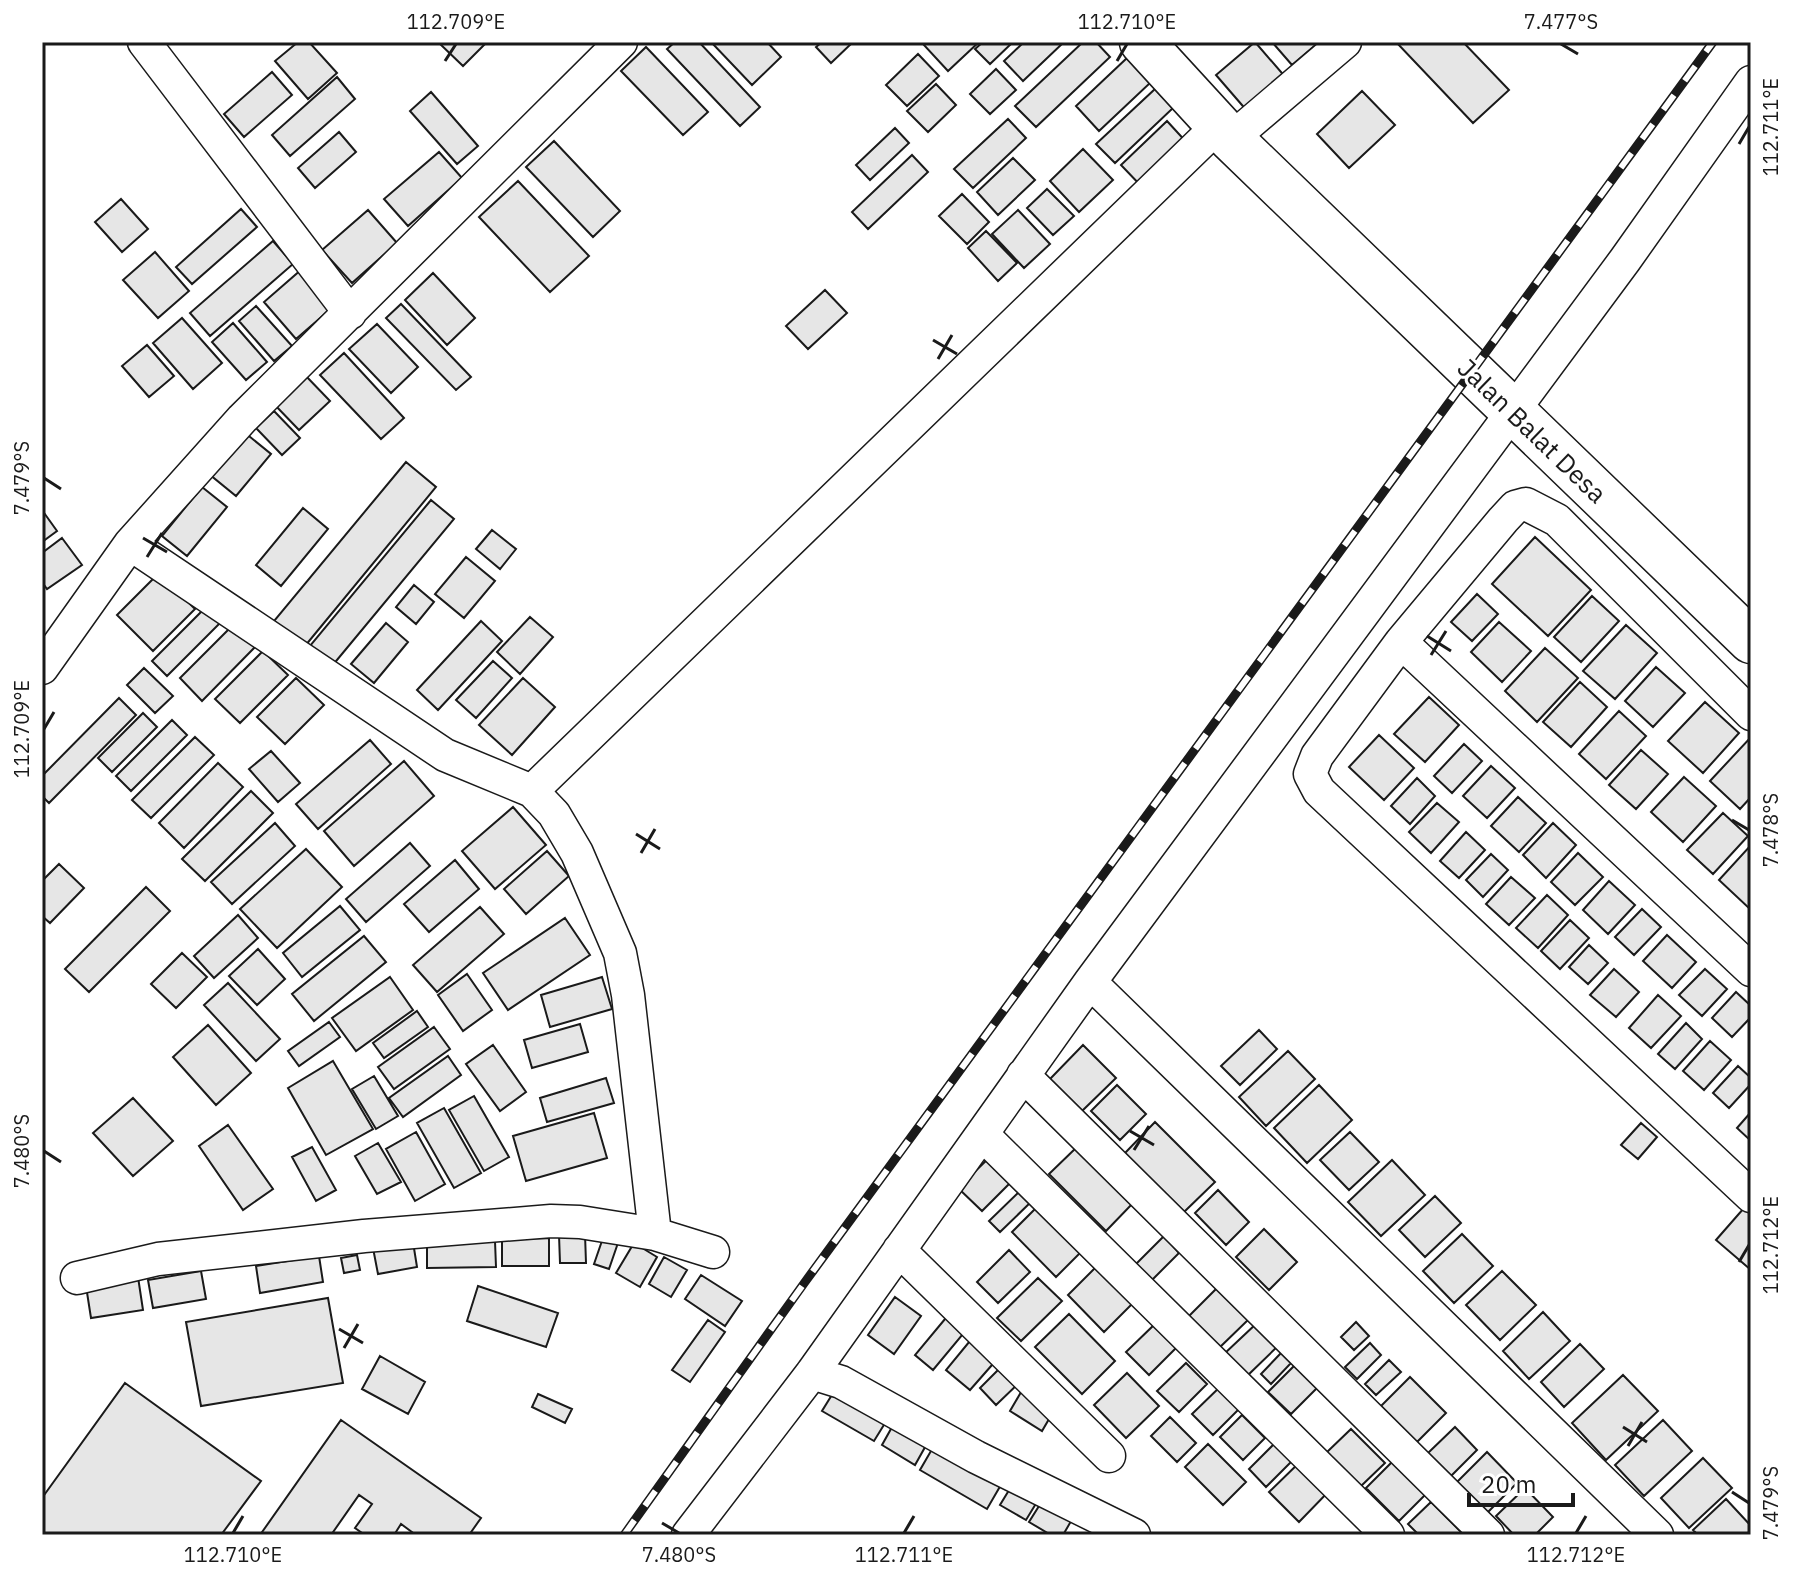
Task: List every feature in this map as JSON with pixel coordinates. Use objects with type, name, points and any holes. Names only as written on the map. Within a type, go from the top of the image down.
[{"type":"street","points":[[144,42],[350,313]]},
{"type":"street","name":"Jalan Balat Desa","points":[[1142,42],[1225,132],[1313,219],[1751,641]]},
{"type":"street","points":[[532,791],[1225,132],[1345,42]]},
{"type":"street","points":[[42,668],[130,544],[242,419],[618,43]]},
{"type":"street","points":[[688,1535],[815,1370],[1090,982],[1510,410],[1625,260],[1751,82]]},
{"type":"street","points":[[1751,714],[1557,520],[1526,504],[1515,507],[1503,520],[1401,642],[1317,756],[1310,774],[1314,785],[1751,1196]]},
{"type":"street","points":[[130,544],[445,755],[532,791],[554,814],[577,853],[620,953],[654,1219]]},
{"type":"street","points":[[1401,642],[1751,970]]},
{"type":"street","points":[[1090,982],[1657,1535]]},
{"type":"street","points":[[1023,1075],[1488,1535]]},
{"type":"street","points":[[983,1135],[1388,1535]]},
{"type":"street","points":[[77,1278],[158,1259],[551,1221],[654,1219],[713,1252]]},
{"type":"street","points":[[899,1250],[1109,1456]]},
{"type":"street","points":[[815,1370],[976,1457],[1134,1535]]},
{"type":"building","points":[[298,42],[309,42],[337,73],[308,99],[275,61]]},
{"type":"building","points":[[438,42],[487,42],[463,66]]},
{"type":"building","points":[[675,42],[699,42],[760,107],[740,126],[667,49]]},
{"type":"building","points":[[711,42],[767,42],[781,57],[752,85]]},
{"type":"building","points":[[822,42],[853,42],[831,63],[816,47]]},
{"type":"building","points":[[979,42],[948,71],[923,44]]},
{"type":"building","points":[[983,42],[1013,42],[990,64],[975,49]]},
{"type":"building","points":[[1024,42],[1064,42],[1023,81],[1004,61]]},
{"type":"building","points":[[1083,42],[1096,42],[1110,57],[1036,127],[1015,106]]},
{"type":"building","points":[[1255,42],[1287,79],[1248,112],[1216,75]]},
{"type":"building","points":[[1272,42],[1319,42],[1292,65]]},
{"type":"building","points":[[1396,42],[1463,42],[1509,90],[1473,123]]},
{"type":"building","points":[[646,47],[708,112],[683,135],[621,71]]},
{"type":"building","points":[[918,54],[939,76],[907,106],[886,85]]},
{"type":"building","points":[[1127,58],[1150,83],[1099,131],[1076,106]]},
{"type":"building","points":[[996,69],[1016,90],[990,114],[970,94]]},
{"type":"building","points":[[272,72],[292,95],[244,137],[224,114]]},
{"type":"building","points":[[337,77],[355,99],[290,156],[272,135]]},
{"type":"building","points":[[936,84],[956,105],[928,132],[907,111]]},
{"type":"building","points":[[1155,89],[1173,108],[1115,163],[1096,144]]},
{"type":"building","points":[[1362,91],[1395,125],[1349,168],[1317,134]]},
{"type":"building","points":[[431,92],[478,146],[457,164],[410,111]]},
{"type":"building","points":[[1008,119],[1026,138],[973,188],[954,169]]},
{"type":"building","points":[[1167,121],[1189,145],[1144,189],[1121,165]]},
{"type":"building","points":[[895,128],[909,143],[870,180],[856,165]]},
{"type":"building","points":[[339,132],[356,152],[315,188],[298,168]]},
{"type":"building","points":[[554,141],[620,211],[593,237],[526,167]]},
{"type":"building","points":[[1083,149],[1113,180],[1079,212],[1050,181]]},
{"type":"building","points":[[439,152],[462,178],[408,226],[384,199]]},
{"type":"building","points":[[912,155],[928,172],[868,229],[852,212]]},
{"type":"building","points":[[1013,158],[1035,180],[998,215],[977,192]]},
{"type":"building","points":[[518,181],[589,256],[550,292],[479,217]]},
{"type":"building","points":[[1047,189],[1074,216],[1053,235],[1027,208]]},
{"type":"building","points":[[962,194],[989,222],[967,244],[939,216]]},
{"type":"building","points":[[121,199],[148,229],[122,252],[95,222]]},
{"type":"building","points":[[241,209],[257,227],[192,284],[176,267]]},
{"type":"building","points":[[368,210],[397,243],[352,283],[322,250]]},
{"type":"building","points":[[1018,210],[1050,244],[1024,268],[992,234]]},
{"type":"building","points":[[986,231],[1017,263],[998,281],[968,248]]},
{"type":"building","points":[[273,241],[293,264],[210,336],[190,313]]},
{"type":"building","points":[[155,252],[189,291],[158,318],[123,280]]},
{"type":"building","points":[[302,269],[334,306],[296,339],[264,302]]},
{"type":"building","points":[[433,273],[475,318],[447,345],[405,300]]},
{"type":"building","points":[[825,290],[847,313],[808,349],[786,326]]},
{"type":"building","points":[[401,304],[471,377],[456,390],[386,318]]},
{"type":"building","points":[[256,306],[292,346],[274,361],[239,321]]},
{"type":"building","points":[[182,318],[222,363],[193,389],[153,343]]},
{"type":"building","points":[[233,323],[267,362],[246,380],[212,342]]},
{"type":"building","points":[[377,324],[418,367],[391,393],[349,349]]},
{"type":"building","points":[[147,345],[174,376],[149,397],[122,366]]},
{"type":"building","points":[[344,353],[404,418],[381,439],[320,375]]},
{"type":"building","points":[[304,374],[330,401],[299,430],[273,403]]},
{"type":"building","points":[[274,411],[300,438],[282,455],[256,428]]},
{"type":"building","points":[[244,432],[271,454],[236,496],[209,474]]},
{"type":"building","points":[[406,462],[436,487],[305,646],[274,621]]},
{"type":"building","points":[[202,487],[227,507],[187,556],[162,536]]},
{"type":"building","points":[[431,500],[454,519],[332,666],[309,647]]},
{"type":"building","points":[[303,508],[328,529],[281,586],[256,565]]},
{"type":"building","points":[[42,510],[57,531],[42,542]]},
{"type":"building","points":[[492,530],[516,549],[500,569],[476,549]]},
{"type":"building","points":[[1535,537],[1591,590],[1548,636],[1492,584]]},
{"type":"building","points":[[62,538],[82,565],[47,589],[42,582],[42,553]]},
{"type":"building","points":[[466,557],[495,581],[464,618],[435,594]]},
{"type":"building","points":[[159,573],[195,609],[153,651],[117,615]]},
{"type":"building","points":[[414,585],[434,602],[416,624],[396,607]]},
{"type":"building","points":[[1477,594],[1498,614],[1472,641],[1451,622]]},
{"type":"building","points":[[1592,596],[1619,621],[1581,662],[1554,637]]},
{"type":"building","points":[[209,604],[224,619],[167,676],[152,661]]},
{"type":"building","points":[[530,617],[553,637],[520,674],[497,652]]},
{"type":"building","points":[[481,621],[502,641],[438,710],[417,690]]},
{"type":"building","points":[[1499,622],[1531,651],[1502,682],[1471,652]]},
{"type":"building","points":[[386,623],[408,642],[374,683],[351,664]]},
{"type":"building","points":[[234,624],[256,646],[202,701],[180,678]]},
{"type":"building","points":[[1626,625],[1657,653],[1615,699],[1583,671]]},
{"type":"building","points":[[1545,648],[1578,678],[1537,722],[1505,691]]},
{"type":"building","points":[[263,651],[288,675],[240,723],[215,699]]},
{"type":"building","points":[[493,661],[512,678],[476,718],[456,700]]},
{"type":"building","points":[[1656,667],[1685,693],[1653,727],[1625,701]]},
{"type":"building","points":[[144,668],[173,696],[155,713],[127,685]]},
{"type":"building","points":[[296,678],[324,705],[285,744],[257,717]]},
{"type":"building","points":[[523,678],[555,707],[512,755],[479,725]]},
{"type":"building","points":[[1580,682],[1607,707],[1571,747],[1543,722]]},
{"type":"building","points":[[1429,697],[1459,725],[1425,762],[1394,734]]},
{"type":"building","points":[[119,698],[136,715],[49,803],[42,796],[42,776]]},
{"type":"building","points":[[1705,702],[1739,733],[1703,773],[1668,741]]},
{"type":"building","points":[[1619,711],[1646,736],[1606,779],[1579,754]]},
{"type":"building","points":[[143,713],[157,727],[112,772],[98,758]]},
{"type":"building","points":[[172,720],[187,735],[131,791],[116,776]]},
{"type":"building","points":[[1379,735],[1414,768],[1384,800],[1349,767]]},
{"type":"building","points":[[195,737],[214,755],[151,818],[132,800]]},
{"type":"building","points":[[1751,737],[1751,797],[1740,809],[1710,781]]},
{"type":"building","points":[[370,740],[391,764],[318,829],[296,804]]},
{"type":"building","points":[[1464,744],[1482,761],[1452,793],[1434,776]]},
{"type":"building","points":[[1641,750],[1668,774],[1636,809],[1609,785]]},
{"type":"building","points":[[271,751],[300,783],[278,802],[249,769]]},
{"type":"building","points":[[404,761],[434,796],[354,866],[324,831]]},
{"type":"building","points":[[218,763],[243,787],[184,848],[159,823]]},
{"type":"building","points":[[1491,766],[1515,788],[1487,818],[1463,796]]},
{"type":"building","points":[[1684,777],[1716,806],[1683,842],[1651,812]]},
{"type":"building","points":[[1417,778],[1435,796],[1410,824],[1391,806]]},
{"type":"building","points":[[251,791],[273,813],[205,881],[182,859]]},
{"type":"building","points":[[1518,797],[1546,823],[1519,852],[1491,826]]},
{"type":"building","points":[[1437,803],[1459,822],[1431,853],[1409,832]]},
{"type":"building","points":[[513,807],[546,845],[495,889],[462,851]]},
{"type":"building","points":[[1723,813],[1748,836],[1713,874],[1687,850]]},
{"type":"building","points":[[275,823],[295,846],[232,904],[211,882]]},
{"type":"building","points":[[1553,823],[1576,845],[1546,878],[1523,855]]},
{"type":"building","points":[[1466,832],[1485,850],[1459,878],[1440,861]]},
{"type":"building","points":[[410,843],[430,866],[366,922],[346,899]]},
{"type":"building","points":[[1751,845],[1751,910],[1719,880]]},
{"type":"building","points":[[306,849],[342,887],[277,948],[240,909]]},
{"type":"building","points":[[547,851],[569,876],[526,914],[504,889]]},
{"type":"building","points":[[1578,853],[1603,877],[1575,905],[1551,882]]},
{"type":"building","points":[[1491,854],[1508,870],[1483,897],[1466,880]]},
{"type":"building","points":[[455,860],[479,889],[429,932],[404,904]]},
{"type":"building","points":[[59,864],[84,888],[50,923],[42,916],[42,881]]},
{"type":"building","points":[[1511,877],[1535,898],[1509,925],[1486,904]]},
{"type":"building","points":[[1609,881],[1635,905],[1608,934],[1583,910]]},
{"type":"building","points":[[146,887],[170,911],[89,992],[65,969]]},
{"type":"building","points":[[1547,895],[1568,915],[1538,948],[1516,928]]},
{"type":"building","points":[[340,906],[360,930],[302,977],[283,953]]},
{"type":"building","points":[[480,907],[504,934],[437,992],[413,965]]},
{"type":"building","points":[[1642,909],[1661,927],[1634,955],[1615,937]]},
{"type":"building","points":[[238,915],[258,938],[214,978],[194,956]]},
{"type":"building","points":[[565,918],[590,955],[508,1010],[483,973]]},
{"type":"building","points":[[1570,920],[1589,938],[1560,969],[1541,951]]},
{"type":"building","points":[[1667,935],[1696,962],[1672,988],[1643,961]]},
{"type":"building","points":[[364,936],[386,962],[314,1021],[292,994]]},
{"type":"building","points":[[1589,945],[1608,963],[1588,984],[1569,967]]},
{"type":"building","points":[[258,949],[285,979],[257,1005],[229,976]]},
{"type":"building","points":[[182,953],[207,977],[176,1008],[151,984]]},
{"type":"building","points":[[1614,969],[1639,992],[1616,1017],[1590,995]]},
{"type":"building","points":[[1705,969],[1727,989],[1702,1016],[1679,995]]},
{"type":"building","points":[[467,974],[492,1010],[463,1031],[438,995]]},
{"type":"building","points":[[390,977],[413,1010],[356,1051],[332,1018]]},
{"type":"building","points":[[602,977],[612,1009],[550,1027],[541,995]]},
{"type":"building","points":[[228,983],[280,1039],[256,1061],[204,1005]]},
{"type":"building","points":[[1736,992],[1751,1006],[1751,1017],[1732,1037],[1712,1018]]},
{"type":"building","points":[[1658,995],[1681,1016],[1651,1048],[1629,1028]]},
{"type":"building","points":[[417,1011],[428,1027],[384,1058],[373,1043]]},
{"type":"building","points":[[329,1022],[340,1037],[299,1066],[288,1051]]},
{"type":"building","points":[[1686,1023],[1702,1039],[1675,1069],[1658,1054]]},
{"type":"building","points":[[580,1024],[588,1052],[532,1068],[524,1040]]},
{"type":"building","points":[[208,1025],[251,1073],[216,1105],[173,1057]]},
{"type":"building","points":[[434,1027],[450,1049],[394,1089],[378,1067]]},
{"type":"building","points":[[1259,1030],[1277,1049],[1240,1085],[1221,1066]]},
{"type":"building","points":[[1710,1041],[1731,1060],[1704,1090],[1683,1071]]},
{"type":"building","points":[[493,1045],[526,1092],[500,1111],[466,1064]]},
{"type":"building","points":[[1083,1045],[1116,1078],[1082,1111],[1050,1079]]},
{"type":"building","points":[[1288,1051],[1315,1079],[1266,1126],[1239,1097]]},
{"type":"building","points":[[448,1056],[461,1075],[403,1117],[389,1098]]},
{"type":"building","points":[[333,1061],[373,1129],[326,1155],[288,1088]]},
{"type":"building","points":[[1738,1066],[1751,1078],[1751,1084],[1729,1108],[1713,1093]]},
{"type":"building","points":[[374,1076],[398,1116],[376,1129],[352,1089]]},
{"type":"building","points":[[606,1078],[614,1103],[547,1122],[540,1098]]},
{"type":"building","points":[[1117,1085],[1146,1114],[1120,1140],[1091,1111]]},
{"type":"building","points":[[1319,1085],[1352,1120],[1307,1163],[1274,1128]]},
{"type":"building","points":[[474,1096],[509,1157],[484,1171],[449,1110]]},
{"type":"building","points":[[133,1098],[173,1141],[133,1176],[93,1133]]},
{"type":"building","points":[[444,1108],[481,1173],[454,1188],[417,1123]]},
{"type":"building","points":[[1751,1112],[1751,1141],[1737,1128]]},
{"type":"building","points":[[594,1113],[607,1158],[526,1181],[513,1136]]},
{"type":"building","points":[[1155,1122],[1215,1182],[1184,1212],[1125,1153]]},
{"type":"building","points":[[1641,1123],[1657,1137],[1638,1159],[1621,1145]]},
{"type":"building","points":[[228,1125],[273,1189],[243,1210],[199,1146]]},
{"type":"building","points":[[416,1132],[445,1184],[415,1201],[386,1149]]},
{"type":"building","points":[[1350,1132],[1379,1162],[1349,1190],[1320,1160]]},
{"type":"building","points":[[378,1143],[401,1182],[377,1194],[355,1156]]},
{"type":"building","points":[[1078,1146],[1134,1202],[1106,1231],[1049,1174]]},
{"type":"building","points":[[312,1147],[336,1190],[316,1201],[292,1157]]},
{"type":"building","points":[[994,1153],[1017,1176],[982,1211],[958,1188]]},
{"type":"building","points":[[1392,1160],[1425,1195],[1381,1236],[1348,1202]]},
{"type":"building","points":[[1022,1189],[1033,1200],[1000,1232],[989,1221]]},
{"type":"building","points":[[1218,1190],[1249,1222],[1226,1245],[1195,1213]]},
{"type":"building","points":[[1435,1196],[1461,1223],[1425,1257],[1399,1230]]},
{"type":"building","points":[[1038,1206],[1082,1251],[1056,1277],[1012,1232]]},
{"type":"building","points":[[1744,1208],[1751,1215],[1751,1270],[1716,1240]]},
{"type":"building","points":[[1264,1229],[1297,1262],[1269,1290],[1236,1257]]},
{"type":"building","points":[[585,1234],[586,1263],[560,1263],[559,1235]]},
{"type":"building","points":[[1462,1234],[1493,1266],[1454,1303],[1423,1271]]},
{"type":"building","points":[[604,1235],[619,1240],[609,1269],[594,1264]]},
{"type":"building","points":[[1164,1236],[1179,1253],[1150,1282],[1134,1266]]},
{"type":"building","points":[[549,1238],[549,1266],[502,1266],[502,1239]]},
{"type":"building","points":[[495,1241],[496,1267],[427,1268],[427,1242]]},
{"type":"building","points":[[413,1242],[417,1267],[378,1274],[373,1248]]},
{"type":"building","points":[[634,1243],[657,1257],[640,1287],[616,1273]]},
{"type":"building","points":[[1009,1250],[1030,1272],[998,1303],[977,1282]]},
{"type":"building","points":[[357,1255],[360,1270],[344,1273],[341,1258]]},
{"type":"building","points":[[319,1256],[323,1282],[260,1293],[256,1266]]},
{"type":"building","points":[[664,1257],[687,1270],[671,1297],[649,1284]]},
{"type":"building","points":[[1096,1267],[1132,1304],[1104,1332],[1068,1295]]},
{"type":"building","points":[[201,1271],[206,1299],[153,1308],[148,1280]]},
{"type":"building","points":[[1502,1271],[1536,1305],[1500,1340],[1466,1305]]},
{"type":"building","points":[[701,1275],[742,1301],[725,1326],[685,1299]]},
{"type":"building","points":[[138,1277],[143,1310],[91,1318],[86,1286]]},
{"type":"building","points":[[1038,1278],[1062,1301],[1021,1341],[997,1318]]},
{"type":"building","points":[[478,1286],[558,1313],[546,1347],[467,1321]]},
{"type":"building","points":[[1218,1287],[1249,1319],[1218,1349],[1187,1318]]},
{"type":"building","points":[[895,1297],[921,1316],[894,1354],[868,1335]]},
{"type":"building","points":[[328,1298],[343,1383],[201,1406],[186,1322]]},
{"type":"building","points":[[1543,1312],[1570,1341],[1529,1379],[1503,1351]]},
{"type":"building","points":[[950,1313],[968,1328],[933,1370],[915,1355]]},
{"type":"building","points":[[1069,1314],[1115,1361],[1082,1394],[1035,1347]]},
{"type":"building","points":[[708,1320],[725,1332],[690,1382],[672,1370]]},
{"type":"building","points":[[1356,1322],[1369,1336],[1354,1350],[1341,1337]]},
{"type":"building","points":[[1156,1323],[1179,1345],[1149,1375],[1126,1352]]},
{"type":"building","points":[[1257,1323],[1279,1345],[1246,1377],[1224,1354]]},
{"type":"building","points":[[974,1336],[999,1357],[970,1390],[946,1370]]},
{"type":"building","points":[[1370,1343],[1381,1355],[1357,1379],[1345,1367]]},
{"type":"building","points":[[1580,1344],[1604,1369],[1564,1407],[1541,1382]]},
{"type":"building","points":[[1281,1353],[1291,1363],[1271,1384],[1261,1374]]},
{"type":"building","points":[[380,1356],[425,1382],[408,1414],[362,1389]]},
{"type":"building","points":[[1389,1360],[1401,1372],[1376,1395],[1365,1384]]},
{"type":"building","points":[[1186,1363],[1207,1384],[1179,1412],[1157,1391]]},
{"type":"building","points":[[1003,1365],[1020,1382],[996,1405],[980,1388]]},
{"type":"building","points":[[1295,1365],[1318,1387],[1291,1414],[1268,1392]]},
{"type":"building","points":[[1127,1373],[1159,1406],[1126,1438],[1094,1405]]},
{"type":"building","points":[[1623,1375],[1658,1411],[1606,1460],[1572,1423]]},
{"type":"building","points":[[1410,1377],[1446,1413],[1417,1442],[1381,1406]]},
{"type":"building","points":[[125,1383],[261,1481],[221,1535],[42,1535],[42,1498]]},
{"type":"building","points":[[1223,1384],[1243,1405],[1213,1435],[1192,1414]]},
{"type":"building","points":[[838,1385],[890,1415],[874,1441],[822,1411]]},
{"type":"building","points":[[1024,1387],[1056,1407],[1042,1431],[1010,1411]]},
{"type":"building","points":[[538,1394],[572,1409],[565,1423],[532,1407]]},
{"type":"building","points":[[1242,1415],[1265,1438],[1243,1460],[1220,1437]]},
{"type":"building","points":[[1170,1417],[1196,1443],[1177,1462],[1151,1436]]},
{"type":"building","points":[[341,1420],[481,1518],[469,1535],[416,1535],[401,1524],[394,1535],[365,1535],[355,1528],[372,1504],[359,1495],[331,1535],[260,1535]]},
{"type":"building","points":[[896,1420],[929,1440],[915,1465],[882,1445]]},
{"type":"building","points":[[1663,1420],[1692,1451],[1644,1496],[1615,1465]]},
{"type":"building","points":[[1455,1427],[1477,1450],[1451,1476],[1428,1453]]},
{"type":"building","points":[[1351,1429],[1385,1463],[1360,1487],[1326,1453]]},
{"type":"building","points":[[1276,1442],[1293,1460],[1266,1487],[1249,1469]]},
{"type":"building","points":[[935,1444],[1002,1483],[987,1509],[920,1470]]},
{"type":"building","points":[[1208,1444],[1246,1482],[1223,1505],[1185,1467]]},
{"type":"building","points":[[1487,1452],[1517,1483],[1486,1514],[1456,1483]]},
{"type":"building","points":[[1703,1458],[1732,1488],[1689,1528],[1661,1498]]},
{"type":"building","points":[[1303,1459],[1332,1488],[1299,1522],[1269,1492]]},
{"type":"building","points":[[1393,1461],[1426,1494],[1399,1521],[1366,1488]]},
{"type":"building","points":[[1017,1477],[1043,1492],[1026,1520],[1000,1505]]},
{"type":"building","points":[[1525,1488],[1553,1517],[1535,1535],[1514,1535],[1496,1516]]},
{"type":"building","points":[[1044,1498],[1074,1516],[1063,1535],[1051,1535],[1029,1522]]},
{"type":"building","points":[[1726,1499],[1751,1526],[1751,1530],[1746,1535],[1698,1535],[1693,1530]]},
{"type":"building","points":[[1431,1502],[1464,1535],[1419,1535],[1408,1524]]},
{"type":"railway","points":[[624,1535],[805,1282],[1713,42]]}]
